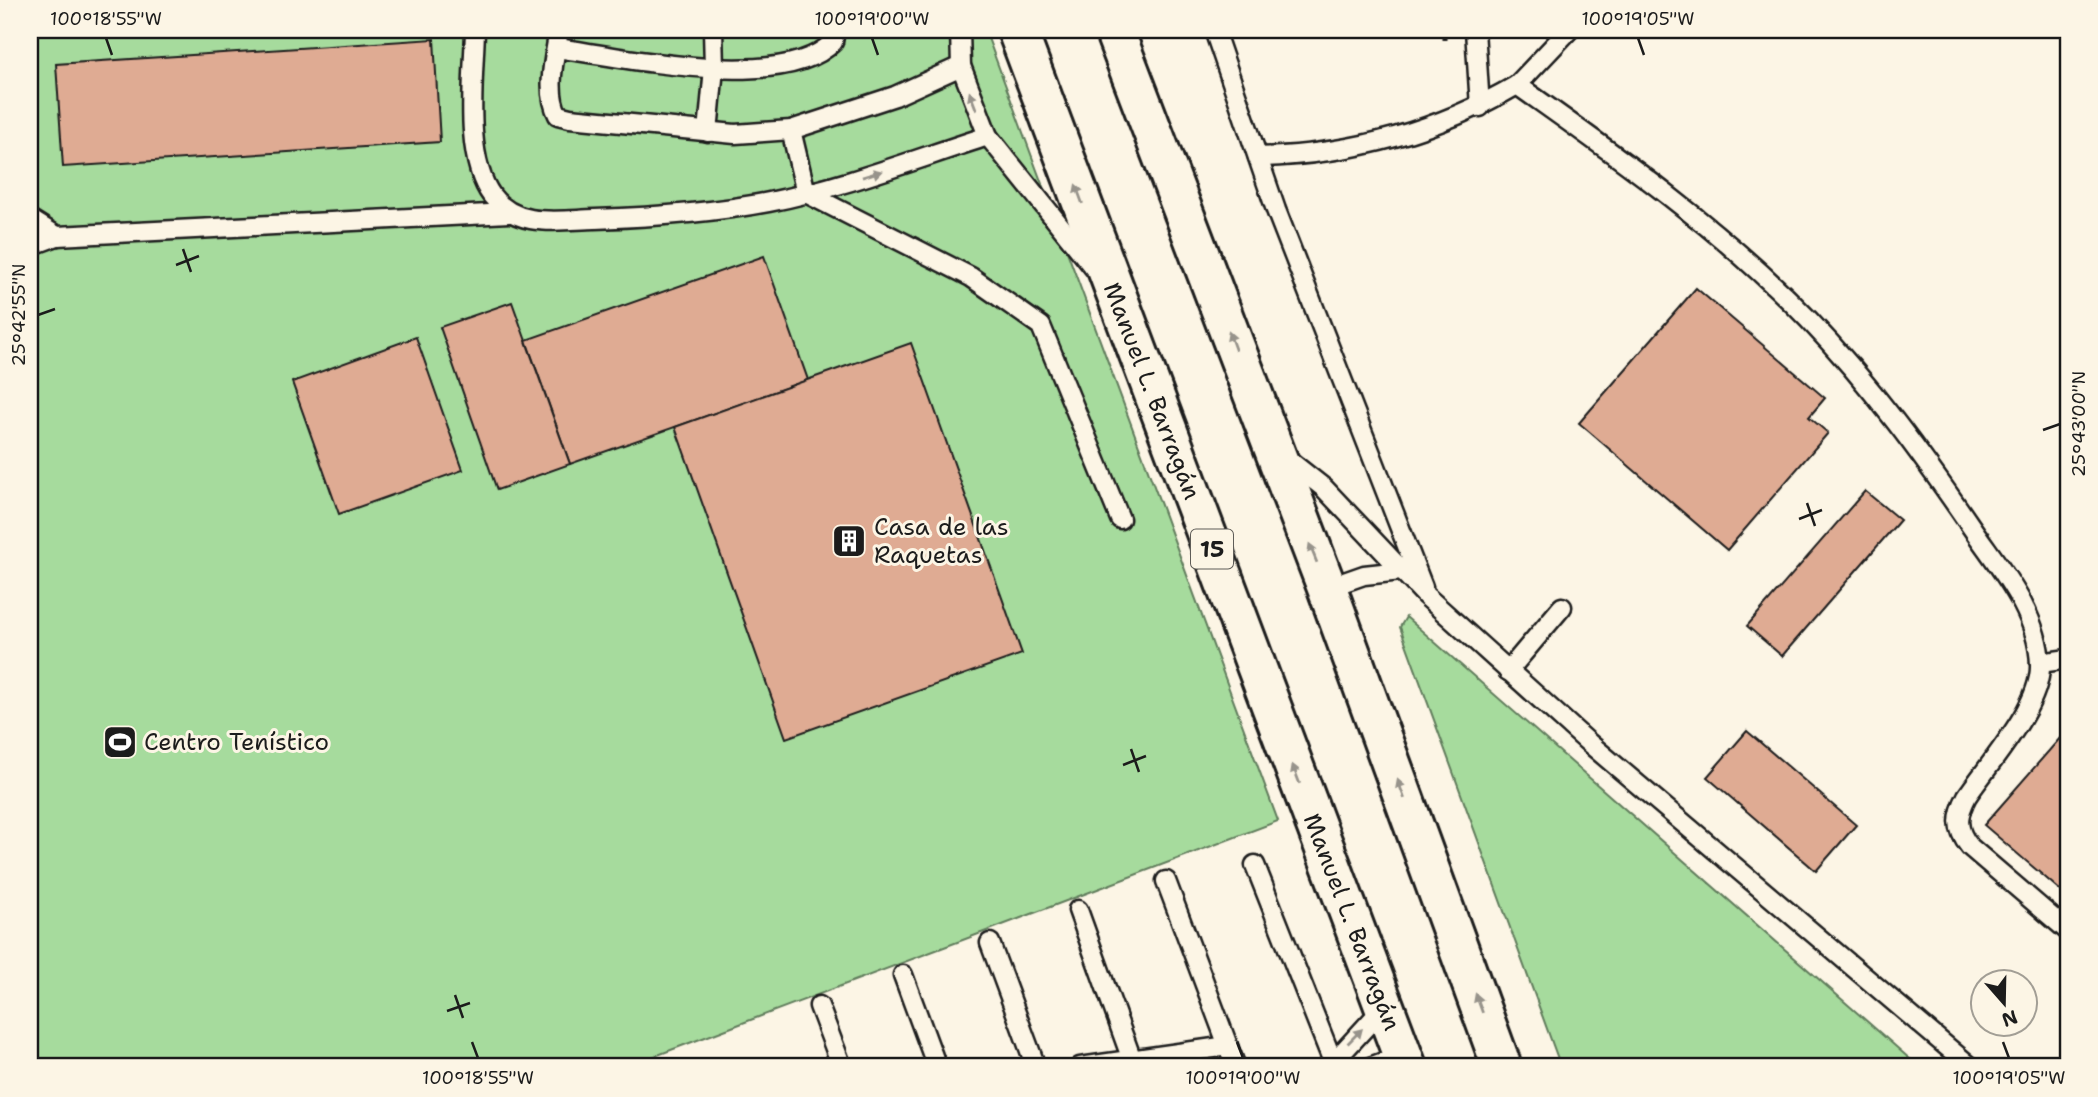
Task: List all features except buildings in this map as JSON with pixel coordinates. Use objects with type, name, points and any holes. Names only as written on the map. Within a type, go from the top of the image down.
[{"type":"highway","name":"Manuel L. Barragán","points":[[1017,30],[1384,1007],[1393,1063]]},
{"type":"highway","points":[[1114,30],[1327,588],[1502,1067]]},
{"type":"lane","points":[[475,30],[474,141],[491,195],[509,213]]},
{"type":"lane","points":[[559,30],[551,92],[552,104],[558,115],[708,132],[735,134],[792,130],[895,96],[961,65]]},
{"type":"lane","points":[[708,132],[714,68],[713,30]]},
{"type":"lane","points":[[557,48],[714,68],[754,70],[814,56],[833,42],[835,30]]},
{"type":"lane","points":[[960,30],[961,65],[988,136],[1115,292]]},
{"type":"lane","points":[[1214,30],[1354,417],[1426,596]]},
{"type":"lane","points":[[1475,30],[1480,107]]},
{"type":"lane","points":[[1258,157],[1307,156],[1358,147],[1404,135],[1480,107],[1517,85],[1569,30]]},
{"type":"lane","points":[[1517,85],[1625,162],[1719,237],[1808,319],[1909,435],[2011,584],[2028,615],[2040,663],[2037,690],[1967,796],[1959,811],[1958,823],[1963,839],[1970,847],[2068,931]]},
{"type":"lane","points":[[792,130],[806,193]]},
{"type":"lane","points":[[30,246],[57,236],[509,213],[532,221],[638,218],[734,208],[806,193],[988,136]]},
{"type":"lane","points":[[806,193],[971,277],[1041,326],[1120,519]]},
{"type":"lane","points":[[30,219],[57,236]]},
{"type":"lane","points":[[1271,446],[1324,488],[1426,596],[1508,671],[1971,1067]]},
{"type":"lane","points":[[1327,588],[1364,575],[1401,571]]},
{"type":"lane","points":[[1508,671],[1562,607]]},
{"type":"lane","points":[[2040,663],[2068,659]]},
{"type":"lane","points":[[1255,865],[1332,1065],[1384,1007]]},
{"type":"lane","points":[[1166,881],[1236,1067]]},
{"type":"lane","points":[[1078,910],[1132,1060]]},
{"type":"lane","points":[[990,943],[1035,1067]]},
{"type":"lane","points":[[903,975],[937,1067]]},
{"type":"lane","points":[[819,1006],[842,1067]]},
{"type":"lane","points":[[1080,1067],[1228,1046]]},
{"type":"green space","points":[[30,30],[985,30],[1278,821],[626,1067],[30,1067]]},
{"type":"green space","points":[[1406,617],[1919,1067],[1561,1067],[1400,627]]},
{"type":"railway","points":[[1444,30],[1444,42]]},
{"type":"place","name":"Casa de las Raquetas","points":[[849,541]]},
{"type":"place","name":"Centro Tenístico","points":[[120,742]]}]
